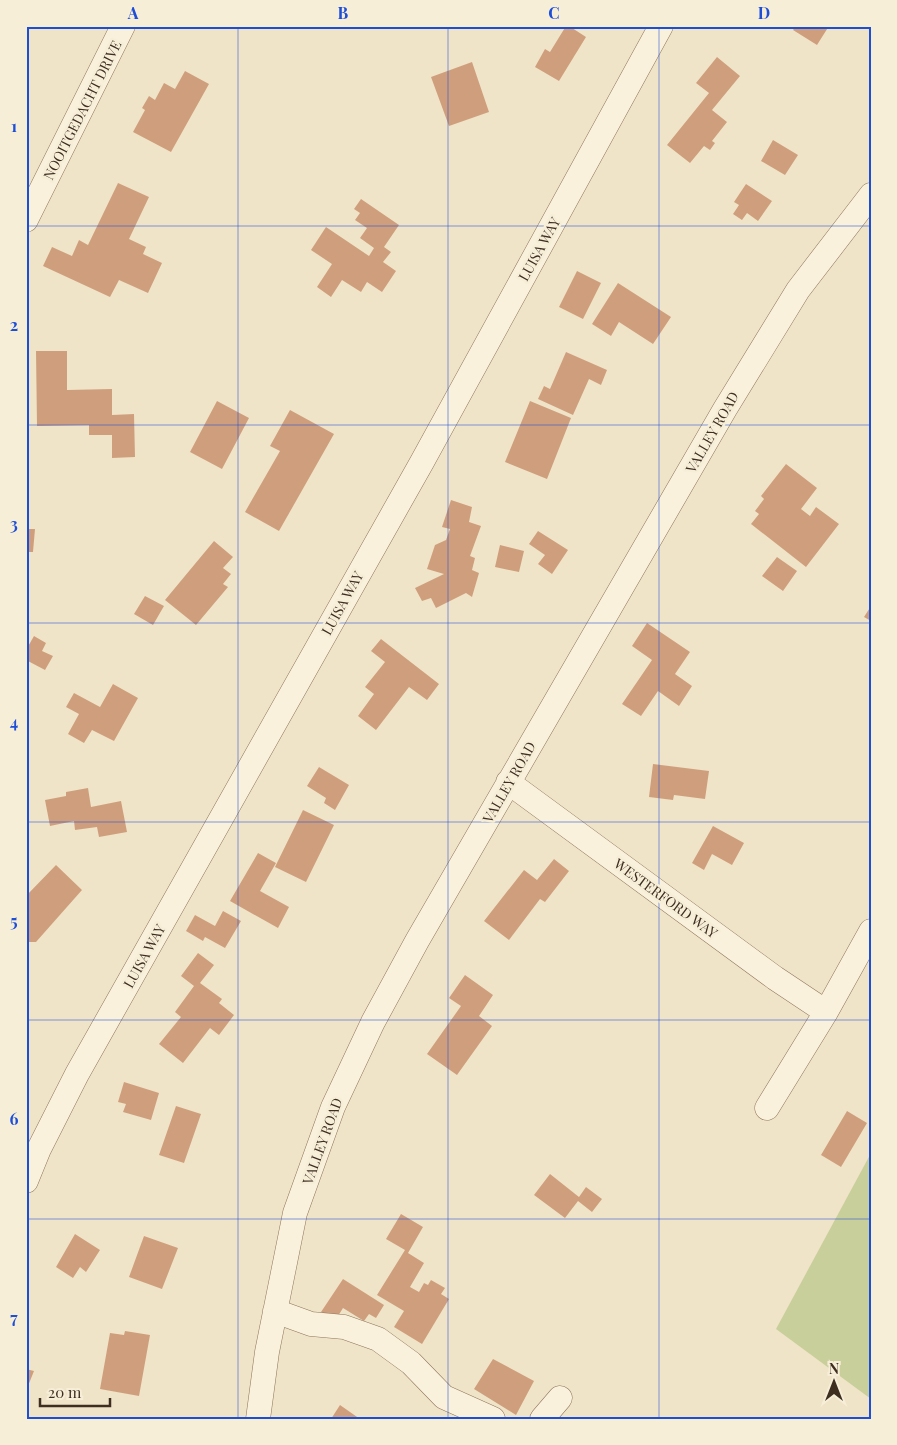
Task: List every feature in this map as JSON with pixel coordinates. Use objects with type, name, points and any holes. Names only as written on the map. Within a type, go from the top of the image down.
[{"type":"street","name":"NOOITGEDACHT DRIVE","points":[[26,220],[123,26]]},
{"type":"street","name":"LUISA WAY","points":[[26,1181],[39,1148],[77,1074],[422,462],[661,26]]},
{"type":"street","name":"VALLEY ROAD","points":[[258,1419],[267,1352],[295,1213],[333,1107],[377,1014],[508,782],[725,409],[794,298],[871,195]]},
{"type":"street","name":"WESTERFORD WAY","points":[[508,782],[775,978],[826,1012]]},
{"type":"street","points":[[767,1108],[826,1012],[871,931]]},
{"type":"street","points":[[275,1311],[311,1324],[344,1327],[378,1339],[411,1362],[444,1397],[493,1419]]},
{"type":"street","points":[[542,1419],[560,1398]]},
{"type":"green space","points":[[871,1153],[871,1399],[776,1329]]},
{"type":"building","points":[[566,26],[586,37],[559,81],[535,67],[545,49],[550,52]]},
{"type":"building","points":[[796,26],[829,26],[817,45],[793,30]]},
{"type":"building","points":[[717,57],[740,76],[712,110],[727,122],[712,141],[715,143],[710,150],[704,146],[690,163],[667,145],[709,93],[696,83]]},
{"type":"building","points":[[472,62],[489,112],[449,126],[431,77]]},
{"type":"building","points":[[185,71],[209,84],[171,152],[133,132],[145,110],[142,108],[149,96],[155,100],[164,83],[175,89]]},
{"type":"building","points":[[773,140],[798,155],[785,175],[761,161]]},
{"type":"building","points":[[118,183],[149,197],[129,239],[146,247],[143,254],[162,263],[148,293],[119,280],[110,297],[43,266],[52,247],[72,256],[79,240],[88,245]]},
{"type":"building","points":[[746,184],[772,201],[758,221],[747,213],[742,220],[733,214],[739,205],[734,202]]},
{"type":"building","points":[[361,199],[399,225],[384,247],[391,252],[383,262],[396,271],[382,292],[367,282],[361,292],[342,280],[331,297],[317,287],[332,264],[311,250],[326,227],[369,256],[374,248],[360,238],[367,228],[355,220],[360,213],[354,209]]},
{"type":"building","points":[[577,271],[601,283],[583,319],[559,307]]},
{"type":"building","points":[[618,283],[671,317],[653,344],[619,322],[611,336],[592,324]]},
{"type":"building","points":[[36,351],[67,351],[67,390],[112,389],[112,415],[134,414],[135,457],[112,458],[112,435],[89,435],[89,425],[37,426]]},
{"type":"building","points":[[566,352],[607,370],[601,385],[589,379],[573,415],[538,399],[544,386],[550,389]]},
{"type":"building","points":[[217,401],[249,418],[222,469],[190,452]]},
{"type":"building","points":[[530,401],[571,418],[547,479],[505,462]]},
{"type":"building","points":[[290,410],[334,434],[279,531],[245,512],[280,451],[270,446]]},
{"type":"building","points":[[786,464],[817,488],[801,509],[810,516],[816,507],[839,524],[806,567],[751,524],[759,514],[755,511],[764,499],[761,496]]},
{"type":"building","points":[[451,500],[472,507],[469,522],[481,526],[470,556],[475,558],[472,570],[479,573],[472,597],[466,593],[436,608],[431,598],[422,601],[415,588],[444,574],[427,569],[435,545],[446,540],[450,529],[442,527]]},
{"type":"building","points":[[26,529],[35,529],[33,552],[26,552]]},
{"type":"building","points":[[538,531],[568,550],[552,574],[538,564],[545,555],[529,544]]},
{"type":"building","points":[[214,541],[233,557],[223,568],[231,574],[223,584],[228,587],[196,625],[165,600]]},
{"type":"building","points":[[500,545],[524,551],[519,572],[495,567]]},
{"type":"building","points":[[777,557],[797,571],[783,591],[762,576]]},
{"type":"building","points":[[145,596],[164,606],[153,625],[134,614]]},
{"type":"building","points":[[871,606],[871,621],[864,617]]},
{"type":"building","points":[[647,623],[690,652],[675,674],[692,686],[679,706],[658,691],[641,716],[622,704],[652,660],[632,646]]},
{"type":"building","points":[[34,636],[46,643],[42,651],[53,656],[45,670],[26,660],[26,650]]},
{"type":"building","points":[[381,639],[439,684],[427,700],[409,687],[376,730],[358,716],[374,694],[365,687],[385,662],[371,651]]},
{"type":"building","points":[[113,684],[138,698],[114,741],[92,730],[84,743],[68,734],[79,714],[66,707],[74,693],[100,707]]},
{"type":"building","points":[[653,764],[709,771],[705,799],[674,795],[673,800],[649,797]]},
{"type":"building","points":[[319,767],[349,785],[335,810],[324,803],[326,798],[307,786]]},
{"type":"building","points":[[88,788],[91,807],[121,801],[127,832],[99,837],[97,827],[75,830],[74,821],[50,826],[45,800],[66,796],[66,792]]},
{"type":"building","points":[[303,810],[334,825],[306,882],[275,867]]},
{"type":"building","points":[[713,826],[744,843],[732,865],[712,854],[704,870],[692,863]]},
{"type":"building","points":[[258,853],[276,863],[260,891],[289,907],[278,928],[230,901]]},
{"type":"building","points":[[554,859],[569,871],[545,902],[540,899],[509,940],[484,921],[524,870],[537,880]]},
{"type":"building","points":[[56,865],[82,890],[36,942],[26,942],[26,896]]},
{"type":"building","points":[[223,911],[241,921],[225,948],[205,937],[203,941],[186,931],[195,915],[215,926]]},
{"type":"building","points":[[198,953],[214,965],[200,983],[222,999],[219,1003],[234,1015],[219,1035],[210,1028],[183,1063],[159,1044],[181,1017],[175,1012],[194,986],[181,976]]},
{"type":"building","points":[[465,975],[493,995],[479,1016],[492,1026],[457,1075],[427,1054],[461,1006],[449,998]]},
{"type":"building","points":[[124,1082],[159,1093],[151,1120],[123,1112],[126,1104],[118,1102]]},
{"type":"building","points":[[176,1106],[201,1114],[184,1163],[159,1155]]},
{"type":"building","points":[[847,1111],[867,1123],[841,1167],[821,1155]]},
{"type":"building","points":[[550,1174],[579,1197],[586,1187],[602,1199],[592,1212],[578,1201],[565,1218],[534,1195]]},
{"type":"building","points":[[401,1214],[423,1227],[408,1253],[424,1263],[410,1287],[419,1292],[424,1283],[428,1285],[431,1280],[445,1288],[441,1294],[449,1299],[422,1344],[394,1327],[404,1311],[377,1295],[405,1250],[386,1239]]},
{"type":"building","points":[[75,1234],[100,1250],[86,1272],[80,1267],[73,1278],[56,1267]]},
{"type":"building","points":[[144,1236],[178,1248],[162,1289],[129,1277]]},
{"type":"building","points":[[343,1279],[384,1305],[376,1318],[369,1314],[364,1321],[343,1308],[335,1321],[321,1312]]},
{"type":"building","points":[[125,1331],[150,1335],[139,1396],[100,1389],[110,1333],[124,1335]]},
{"type":"building","points":[[493,1359],[534,1381],[516,1415],[474,1389]]},
{"type":"building","points":[[26,1369],[34,1371],[26,1391]]},
{"type":"building","points":[[340,1405],[360,1419],[331,1419]]}]
